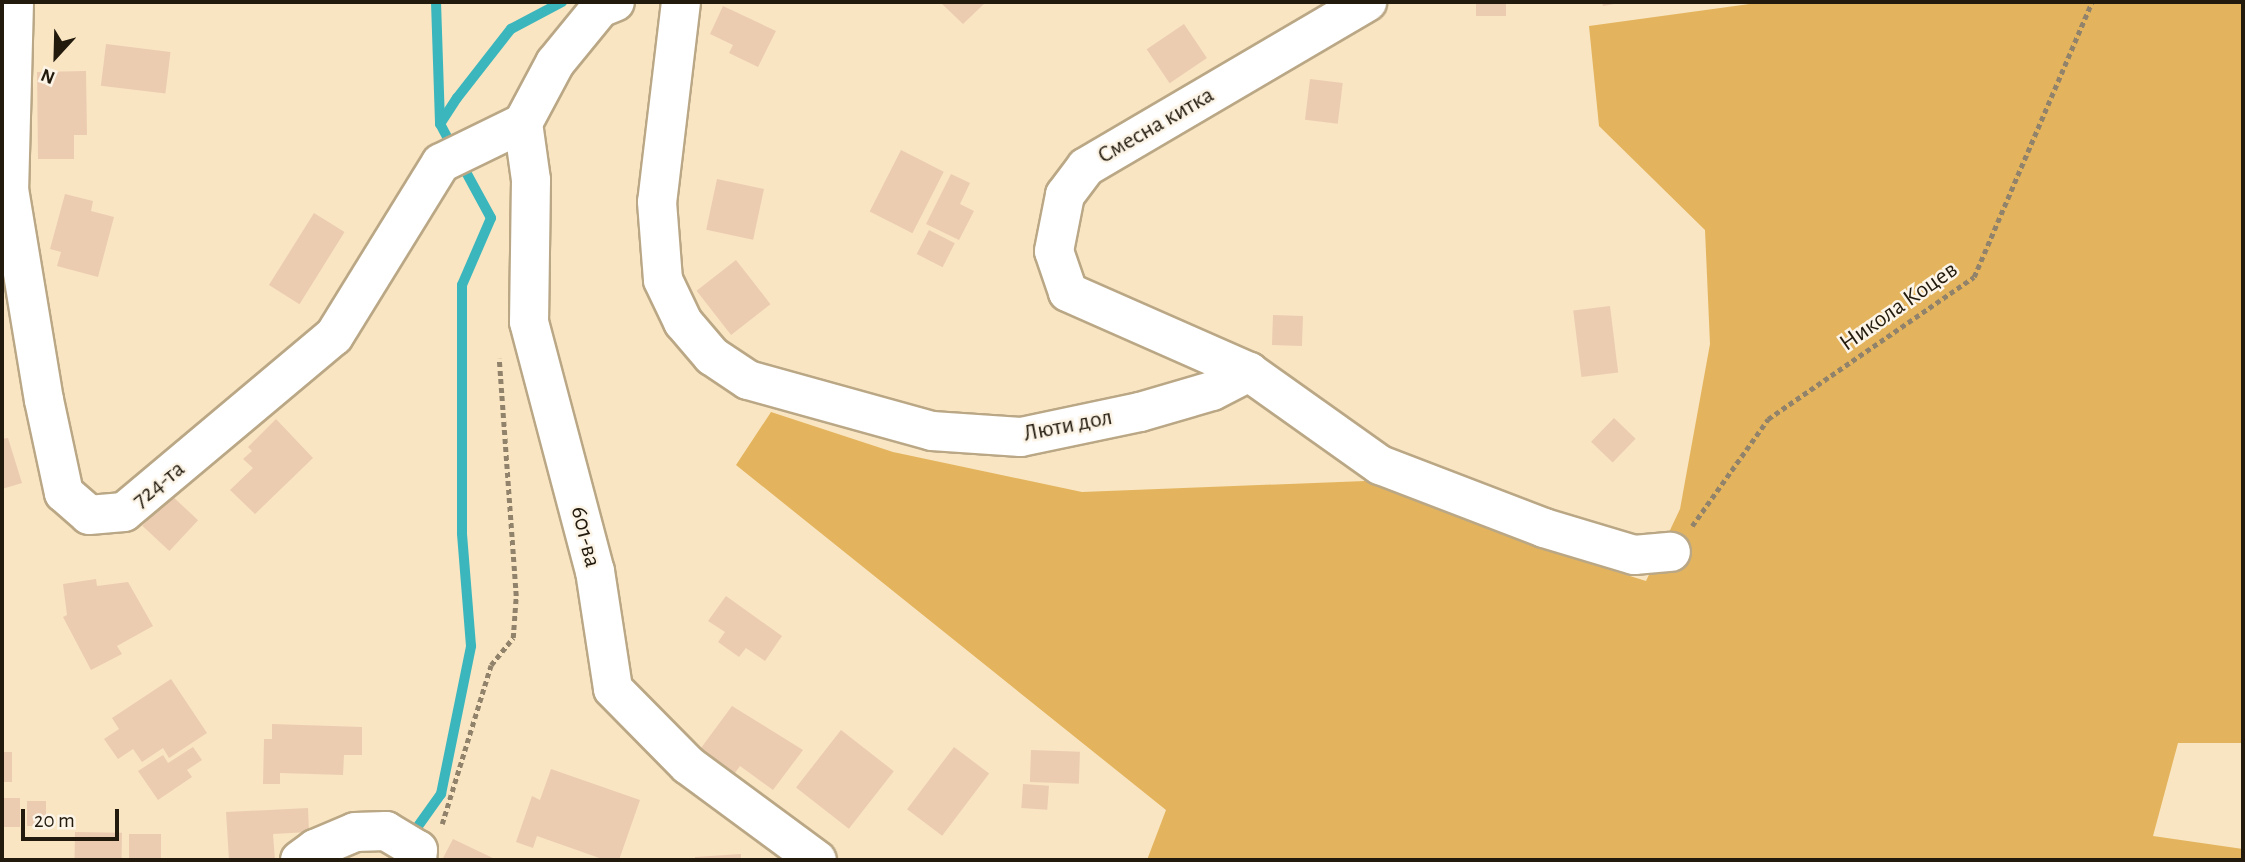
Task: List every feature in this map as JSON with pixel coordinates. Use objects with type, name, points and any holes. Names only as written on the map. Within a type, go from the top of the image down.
[{"type":"street","name":"724-та","points":[[14,2],[9,190],[44,400],[64,493],[89,515],[124,512],[334,336],[441,163],[523,123]]},
{"type":"street","points":[[523,123],[555,63],[600,8],[615,2]]},
{"type":"street","name":"Люти дол","points":[[681,2],[657,202],[663,280],[683,322],[712,356],[748,380],[932,430],[1021,437],[1140,412],[1212,391],[1249,372]]},
{"type":"street","name":"Смесна китка","points":[[1249,372],[1068,292],[1054,251],[1065,195],[1086,167],[1367,2]]},
{"type":"street","name":"601-ва","points":[[523,123],[531,180],[529,322],[595,571],[613,688],[688,765],[817,860]]},
{"type":"street","points":[[1249,372],[1380,465],[1544,528],[1634,555],[1671,552]]},
{"type":"street","points":[[300,860],[315,849],[355,832],[386,831],[418,855]]},
{"type":"path","name":"Никола Коцев","points":[[1671,552],[1768,419],[1974,276],[2092,2]]},
{"type":"path","points":[[418,855],[442,826],[491,665],[513,638],[516,596],[499,354]]},
{"type":"shaded area","points":[[1764,2],[2243,2],[2243,743],[2178,743],[2153,836],[2243,849],[2243,860],[1147,860],[1166,810],[736,465],[771,412],[893,452],[1082,492],[1365,481],[1540,548],[1646,581],[1680,509],[1710,344],[1705,230],[1599,126],[1589,26]]},
{"type":"building","points":[[940,2],[986,2],[963,24]]},
{"type":"building","points":[[1476,2],[1506,2],[1506,16],[1476,16]]},
{"type":"building","points":[[1602,2],[1620,2],[1620,3],[1603,6]]},
{"type":"building","points":[[723,6],[776,31],[758,67],[729,53],[733,45],[710,34]]},
{"type":"building","points":[[1184,24],[1207,58],[1170,83],[1147,49]]},
{"type":"building","points":[[106,44],[171,52],[165,94],[101,86]]},
{"type":"building","points":[[86,71],[87,135],[74,135],[74,159],[38,159],[37,72]]},
{"type":"building","points":[[1310,79],[1343,83],[1338,124],[1305,120]]},
{"type":"building","points":[[901,150],[944,172],[912,233],[870,211]]},
{"type":"building","points":[[951,174],[970,183],[960,204],[974,211],[959,240],[926,224]]},
{"type":"building","points":[[717,179],[764,189],[753,240],[706,230]]},
{"type":"building","points":[[65,194],[93,201],[91,211],[114,217],[98,277],[57,266],[61,252],[50,249]]},
{"type":"building","points":[[314,213],[345,232],[299,304],[269,285]]},
{"type":"building","points":[[929,230],[955,243],[943,267],[917,254]]},
{"type":"building","points":[[736,260],[770,304],[731,335],[697,291]]},
{"type":"building","points":[[1610,306],[1618,373],[1581,377],[1573,311]]},
{"type":"building","points":[[1273,315],[1303,316],[1302,346],[1272,345]]},
{"type":"building","points":[[1614,418],[1636,439],[1613,463],[1591,442]]},
{"type":"building","points":[[276,419],[313,458],[255,514],[230,490],[253,468],[243,459],[252,451],[248,447]]},
{"type":"building","points":[[8,438],[22,483],[2,489],[2,439]]},
{"type":"building","points":[[171,495],[198,520],[169,551],[142,526]]},
{"type":"building","points":[[96,579],[97,586],[128,582],[153,626],[117,646],[122,654],[91,670],[63,617],[67,615],[63,584]]},
{"type":"building","points":[[726,596],[782,636],[765,661],[746,648],[739,657],[718,642],[725,632],[708,621]]},
{"type":"building","points":[[171,679],[207,733],[169,758],[163,748],[142,762],[133,749],[118,759],[104,739],[119,729],[112,718]]},
{"type":"building","points":[[732,706],[803,750],[773,790],[740,766],[735,773],[701,748]]},
{"type":"building","points":[[272,724],[362,727],[362,755],[344,755],[343,775],[280,773],[280,784],[263,784],[264,739],[272,739]]},
{"type":"building","points":[[841,730],[894,771],[849,829],[796,788]]},
{"type":"building","points":[[193,747],[202,760],[187,770],[192,777],[158,800],[138,771],[163,755],[168,763]]},
{"type":"building","points":[[954,747],[989,773],[942,836],[907,809]]},
{"type":"building","points":[[1031,750],[1080,752],[1079,784],[1030,782]]},
{"type":"building","points":[[2,752],[12,752],[12,782],[2,782]]},
{"type":"building","points":[[551,769],[640,800],[619,860],[605,860],[537,836],[533,848],[516,842],[532,796],[540,800]]},
{"type":"building","points":[[1023,784],[1049,786],[1047,810],[1021,808]]},
{"type":"building","points":[[2,798],[20,798],[20,827],[2,827]]},
{"type":"building","points":[[27,801],[46,801],[46,826],[27,826]]},
{"type":"building","points":[[308,808],[309,832],[273,834],[275,860],[229,860],[226,812]]},
{"type":"building","points":[[75,832],[122,833],[122,860],[75,860]]},
{"type":"building","points":[[129,834],[161,834],[161,860],[129,860]]},
{"type":"building","points":[[453,839],[497,860],[442,860]]},
{"type":"building","points":[[741,854],[741,860],[695,860],[695,857]]},
{"type":"waterway","points":[[436,2],[440,124]]},
{"type":"waterway","points":[[454,150],[440,124],[457,98],[511,29],[562,2]]},
{"type":"waterway","points":[[411,836],[441,794],[471,646],[462,533],[462,285],[491,218],[461,163]]}]
